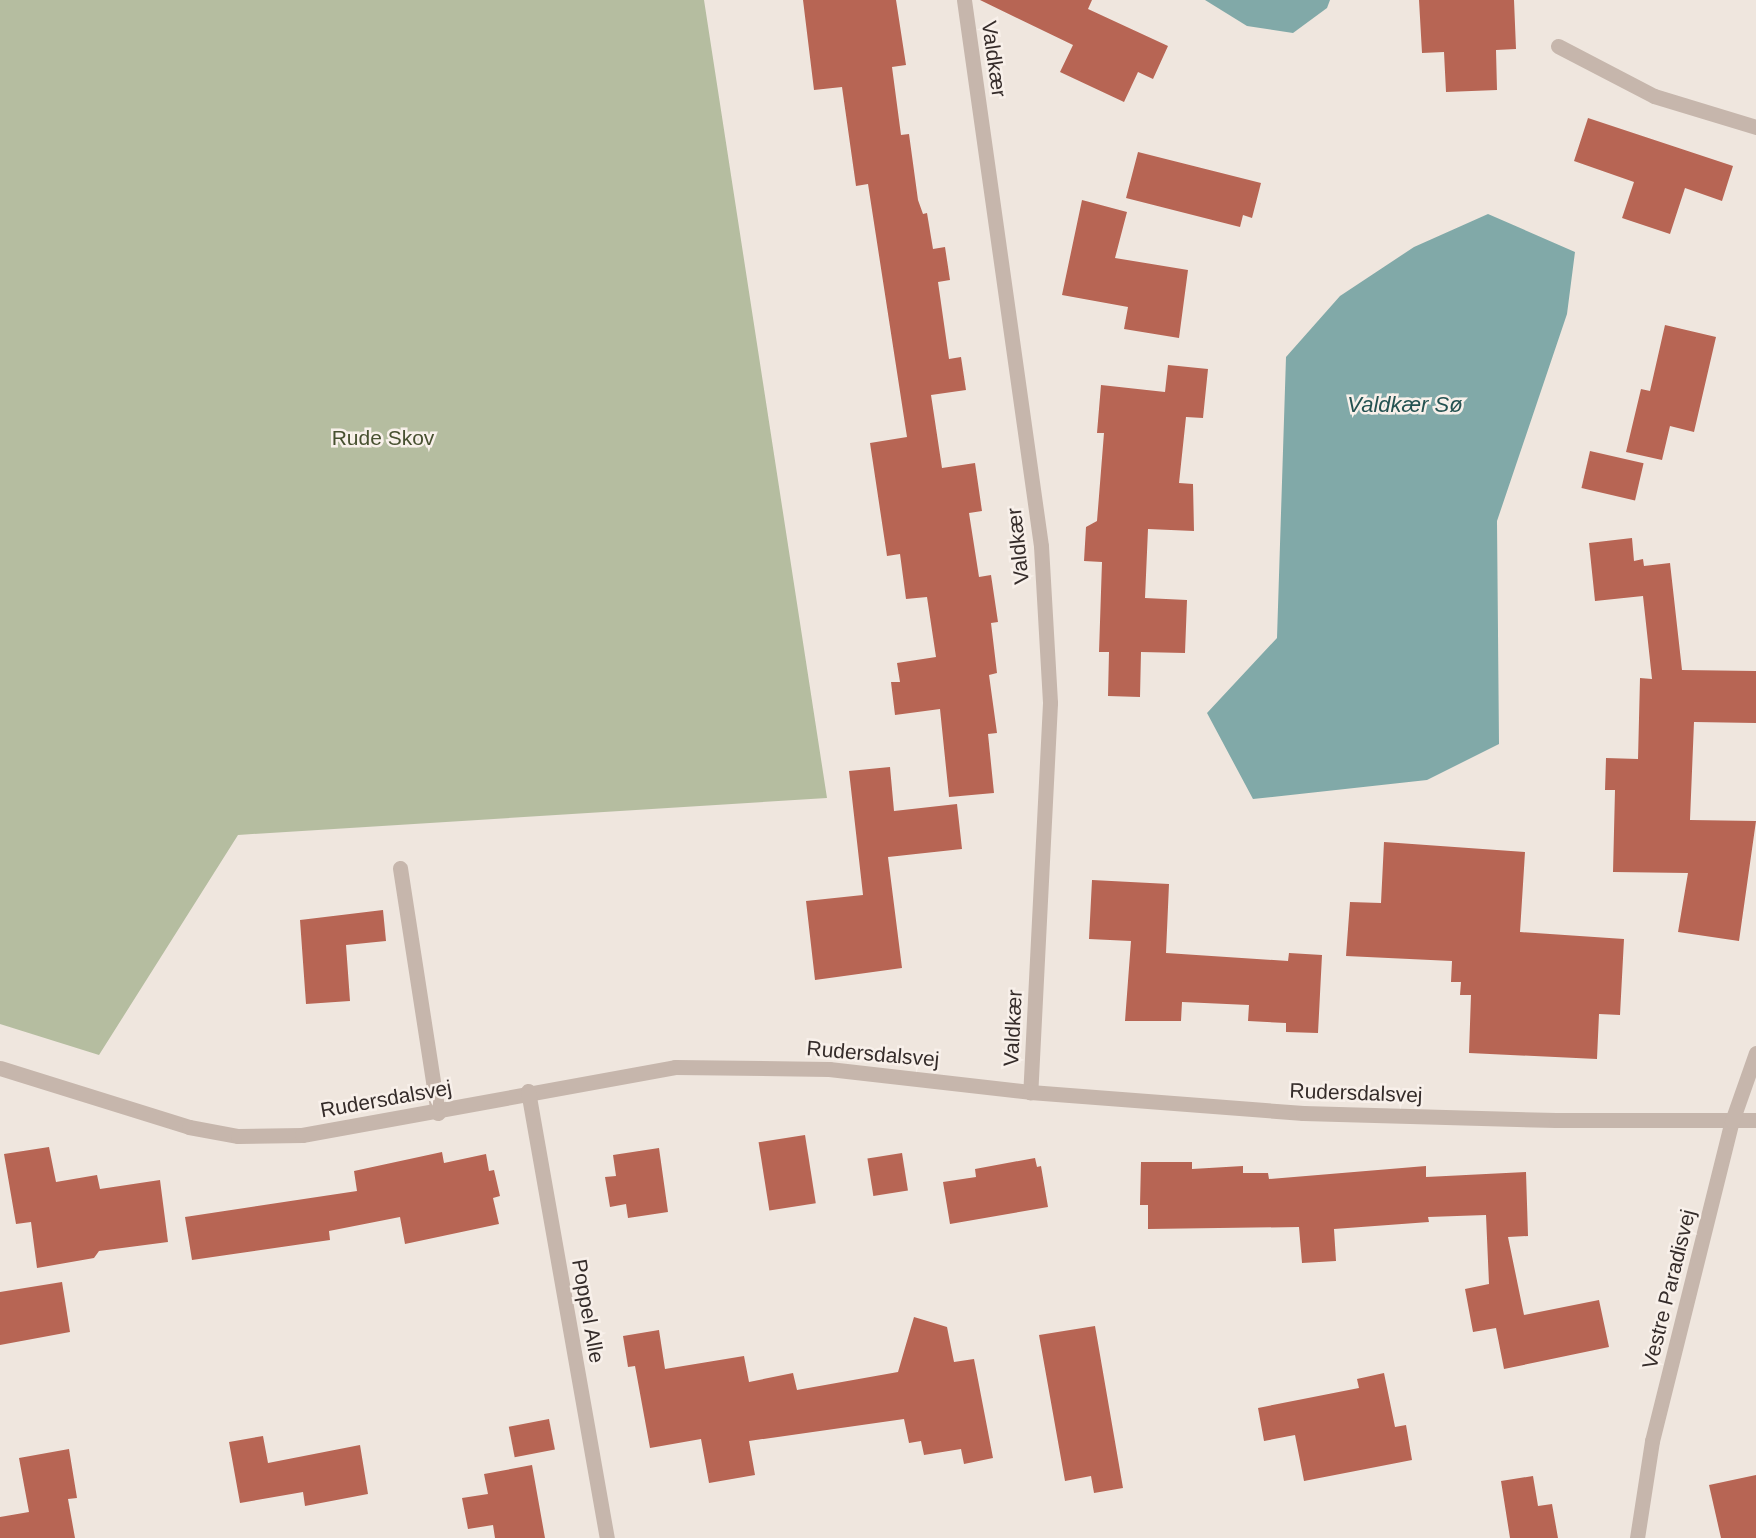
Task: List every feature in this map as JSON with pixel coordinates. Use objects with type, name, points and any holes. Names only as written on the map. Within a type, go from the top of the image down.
[{"type":"street","name":"Valdkær","points":[[964,0],[1041,546],[1050,703],[1030,1092]]},
{"type":"street","points":[[1558,46],[1654,96],[1756,127]]},
{"type":"street","points":[[400,868],[438,1113]]},
{"type":"street","name":"Vestre Paradisvej","points":[[1637,1538],[1652,1442],[1732,1121],[1756,1053]]},
{"type":"street","name":"Rudersdalsvej","points":[[0,1068],[189,1127],[238,1136],[302,1135],[438,1113],[528,1091],[675,1067],[829,1069],[1030,1092],[1303,1113],[1756,1120]]},
{"type":"street","name":"Poppel Alle","points":[[528,1091],[607,1538]]},
{"type":"green space","name":"Rude Skov","points":[[0,0],[704,0],[827,798],[238,835],[99,1055],[0,1024]]},
{"type":"water","points":[[1205,0],[1330,0],[1327,8],[1293,33],[1247,26]]},
{"type":"water","name":"Valdkær Sø","points":[[1488,214],[1575,252],[1567,314],[1497,521],[1499,744],[1427,780],[1253,799],[1207,713],[1277,638],[1286,357],[1340,296],[1414,247]]},
{"type":"building","points":[[803,0],[896,0],[906,65],[892,67],[901,135],[909,134],[918,200],[923,214],[927,213],[933,249],[945,247],[950,280],[938,282],[949,359],[961,357],[966,390],[931,395],[942,468],[975,463],[982,511],[969,513],[979,577],[991,575],[998,622],[991,623],[997,673],[989,675],[997,733],[988,734],[994,793],[949,797],[940,709],[895,715],[891,682],[900,682],[897,663],[936,657],[927,597],[906,599],[900,554],[887,556],[870,443],[907,437],[868,184],[856,186],[842,87],[814,90]]},
{"type":"building","points":[[980,0],[1092,0],[1088,9],[1168,46],[1153,79],[1138,72],[1124,102],[1060,72],[1073,45]]},
{"type":"building","points":[[1419,0],[1514,0],[1516,49],[1496,50],[1497,90],[1446,92],[1444,52],[1422,53]]},
{"type":"building","points":[[1588,118],[1733,166],[1722,201],[1685,188],[1670,234],[1622,218],[1634,182],[1574,161]]},
{"type":"building","points":[[1138,152],[1261,183],[1252,218],[1243,215],[1240,227],[1126,198]]},
{"type":"building","points":[[1082,200],[1127,212],[1115,258],[1188,270],[1179,338],[1124,329],[1128,307],[1062,295]]},
{"type":"building","points":[[1665,325],[1716,337],[1694,432],[1670,426],[1662,460],[1626,452],[1641,389],[1650,391]]},
{"type":"building","points":[[1168,365],[1208,369],[1203,418],[1186,417],[1179,483],[1193,484],[1194,531],[1148,529],[1145,598],[1187,600],[1185,653],[1141,652],[1140,697],[1108,696],[1109,652],[1099,652],[1102,562],[1084,561],[1086,527],[1097,521],[1104,433],[1097,433],[1101,385],[1165,392]]},
{"type":"building","points":[[1590,451],[1644,463],[1635,500],[1581,488]]},
{"type":"building","points":[[1632,538],[1634,561],[1643,559],[1644,566],[1670,563],[1682,670],[1756,671],[1756,723],[1694,722],[1690,820],[1756,821],[1739,941],[1678,932],[1688,873],[1613,872],[1615,790],[1605,790],[1606,758],[1638,759],[1640,678],[1652,679],[1643,596],[1595,601],[1589,543]]},
{"type":"building","points":[[890,767],[894,811],[957,804],[962,849],[888,857],[902,968],[815,980],[806,901],[863,895],[849,771]]},
{"type":"building","points":[[1384,842],[1525,852],[1520,932],[1624,939],[1620,1015],[1599,1014],[1597,1059],[1469,1053],[1471,995],[1460,995],[1461,982],[1451,982],[1452,961],[1346,956],[1350,902],[1381,903]]},
{"type":"building","points":[[1092,880],[1169,884],[1166,953],[1288,961],[1289,953],[1322,955],[1318,1033],[1286,1032],[1286,1023],[1248,1021],[1249,1005],[1182,1002],[1181,1021],[1125,1021],[1131,941],[1089,939]]},
{"type":"building","points":[[383,910],[386,941],[346,945],[350,1001],[306,1004],[300,920]]},
{"type":"building","points":[[805,1135],[816,1203],[769,1211],[759,1142]]},
{"type":"building","points":[[49,1147],[56,1182],[97,1175],[100,1189],[160,1180],[168,1242],[99,1251],[94,1258],[37,1268],[31,1222],[16,1224],[4,1154]]},
{"type":"building","points":[[659,1148],[668,1212],[628,1218],[626,1204],[610,1207],[605,1177],[616,1176],[613,1155]]},
{"type":"building","points":[[442,1152],[444,1163],[486,1154],[489,1171],[494,1170],[500,1196],[493,1198],[499,1224],[405,1244],[400,1217],[329,1231],[330,1240],[192,1260],[185,1217],[357,1191],[354,1171]]},
{"type":"building","points":[[902,1153],[908,1191],[873,1196],[867,1158]]},
{"type":"building","points":[[1035,1158],[1037,1167],[1041,1166],[1048,1207],[950,1224],[943,1182],[976,1177],[975,1169]]},
{"type":"building","points":[[1141,1162],[1192,1162],[1192,1169],[1243,1166],[1243,1173],[1268,1173],[1269,1179],[1426,1166],[1426,1177],[1526,1172],[1528,1236],[1508,1237],[1524,1315],[1599,1300],[1609,1347],[1504,1369],[1496,1328],[1473,1332],[1465,1289],[1489,1284],[1486,1215],[1428,1217],[1429,1222],[1334,1229],[1336,1261],[1302,1263],[1299,1227],[1148,1229],[1148,1205],[1140,1205]]},
{"type":"building","points":[[62,1282],[70,1332],[0,1345],[0,1292]]},
{"type":"building","points":[[914,1317],[947,1327],[954,1362],[974,1359],[993,1458],[964,1464],[961,1449],[924,1455],[921,1441],[909,1443],[904,1419],[749,1441],[755,1475],[709,1483],[701,1439],[650,1448],[635,1366],[628,1367],[623,1336],[659,1330],[665,1369],[744,1356],[749,1382],[793,1373],[797,1390],[898,1372]]},
{"type":"building","points":[[1095,1326],[1123,1488],[1094,1493],[1091,1476],[1065,1481],[1039,1335]]},
{"type":"building","points":[[1384,1373],[1395,1427],[1406,1425],[1412,1460],[1304,1481],[1295,1435],[1264,1441],[1258,1408],[1359,1388],[1357,1379]]},
{"type":"building","points":[[549,1419],[555,1449],[515,1457],[509,1427]]},
{"type":"building","points":[[263,1436],[268,1463],[360,1445],[368,1494],[305,1506],[303,1492],[240,1503],[229,1442]]},
{"type":"building","points":[[69,1449],[77,1498],[68,1499],[75,1538],[0,1538],[0,1517],[29,1512],[19,1458]]},
{"type":"building","points":[[532,1465],[545,1538],[495,1538],[493,1525],[468,1529],[462,1498],[488,1494],[484,1474]]},
{"type":"building","points":[[1756,1475],[1756,1538],[1721,1538],[1709,1485]]},
{"type":"building","points":[[1533,1476],[1538,1506],[1552,1504],[1558,1538],[1510,1538],[1501,1481]]}]
